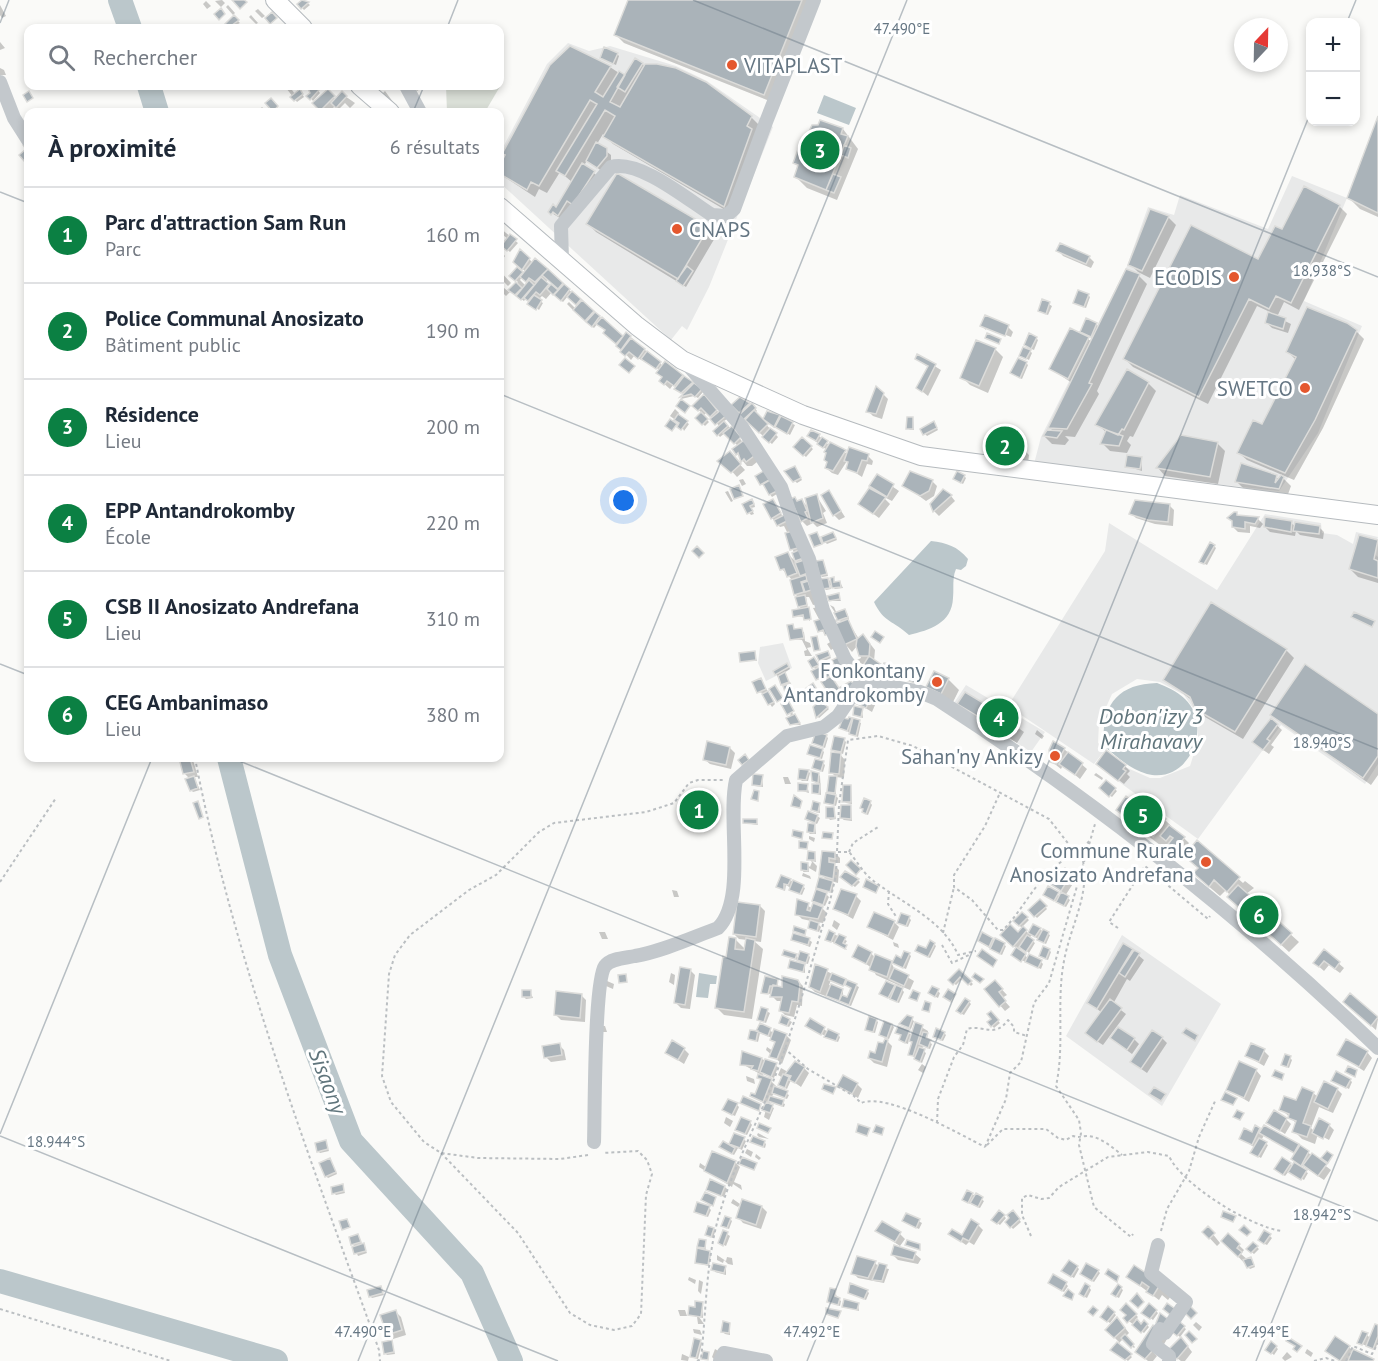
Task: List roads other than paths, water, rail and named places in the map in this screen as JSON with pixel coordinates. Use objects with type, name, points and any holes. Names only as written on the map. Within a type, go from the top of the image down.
[{"type":"main road","points":[[275,0],[299,24]]},
{"type":"main road","points":[[365,90],[385,108]]},
{"type":"main road","points":[[504,210],[637,326],[684,362],[803,415],[921,456],[1378,515]]},
{"type":"street","points":[[562,260],[561,226],[611,167],[621,164],[637,168],[712,215],[726,216],[734,209],[814,0]]},
{"type":"street","points":[[0,82],[14,118],[24,134]]},
{"type":"street","points":[[408,90],[418,108]]},
{"type":"street","points":[[684,362],[742,427],[781,487],[809,559],[823,610],[845,658],[862,681],[920,692],[937,699],[1098,810],[1219,904],[1378,1048]]},
{"type":"street","points":[[596,1150],[598,1020],[600,980],[604,967],[612,961],[640,955],[718,928],[727,920],[732,894],[736,780],[787,735],[824,727],[838,716],[862,681]]},
{"type":"street","points":[[1158,1245],[1151,1273],[1186,1302],[1166,1333],[1160,1329],[1153,1344],[1169,1356],[1169,1361]]},
{"type":"street","points":[[720,1361],[724,1353],[766,1361]]},
{"type":"water","points":[[824,95],[856,108],[849,125],[817,113]]},
{"type":"water","points":[[931,541],[951,546],[968,559],[966,566],[961,570],[956,569],[952,607],[949,614],[932,628],[909,635],[885,618],[874,602]]},
{"type":"water","name":"Dobon'izy 3 Mirahavavy","points":[[1157,683],[1175,691],[1185,699],[1193,711],[1197,724],[1197,738],[1185,762],[1174,771],[1162,775],[1147,774],[1135,769],[1104,746],[1105,720],[1114,700],[1131,688]]},
{"type":"water","points":[[699,973],[717,976],[716,984],[710,984],[708,998],[696,997]]},
{"type":"waterway","name":"Sisaony","points":[[120,0],[129,24]]},
{"type":"waterway","name":"Sisaony","points":[[150,90],[156,108]]},
{"type":"waterway","name":"Sisaony","points":[[230,762],[280,955],[351,1141],[472,1273],[511,1361]]},
{"type":"waterway","points":[[0,1281],[276,1361]]},
{"type":"place","name":"VITAPLAST","points":[[732,65]]},
{"type":"place","name":"Résidence","points":[[820,150]]},
{"type":"place","name":"CNAPS","points":[[677,229]]},
{"type":"place","name":"ECODIS","points":[[1234,277]]},
{"type":"place","name":"SWETCO","points":[[1305,388]]},
{"type":"place","name":"Police Communal Anosizato","points":[[1005,446]]},
{"type":"place","name":"Fonkontany Antandrokomby","points":[[937,682]]},
{"type":"place","name":"EPP Antandrokomby","points":[[999,718]]},
{"type":"place","name":"Sahan'ny Ankizy","points":[[1055,756]]},
{"type":"place","name":"Parc d'attraction Sam Run","points":[[699,810]]},
{"type":"place","name":"CSB II Anosizato Andrefana","points":[[1143,815]]},
{"type":"place","name":"Commune Rurale Anosizato Andrefana","points":[[1206,862]]},
{"type":"place","name":"CEG Ambanimaso","points":[[1259,915]]}]
